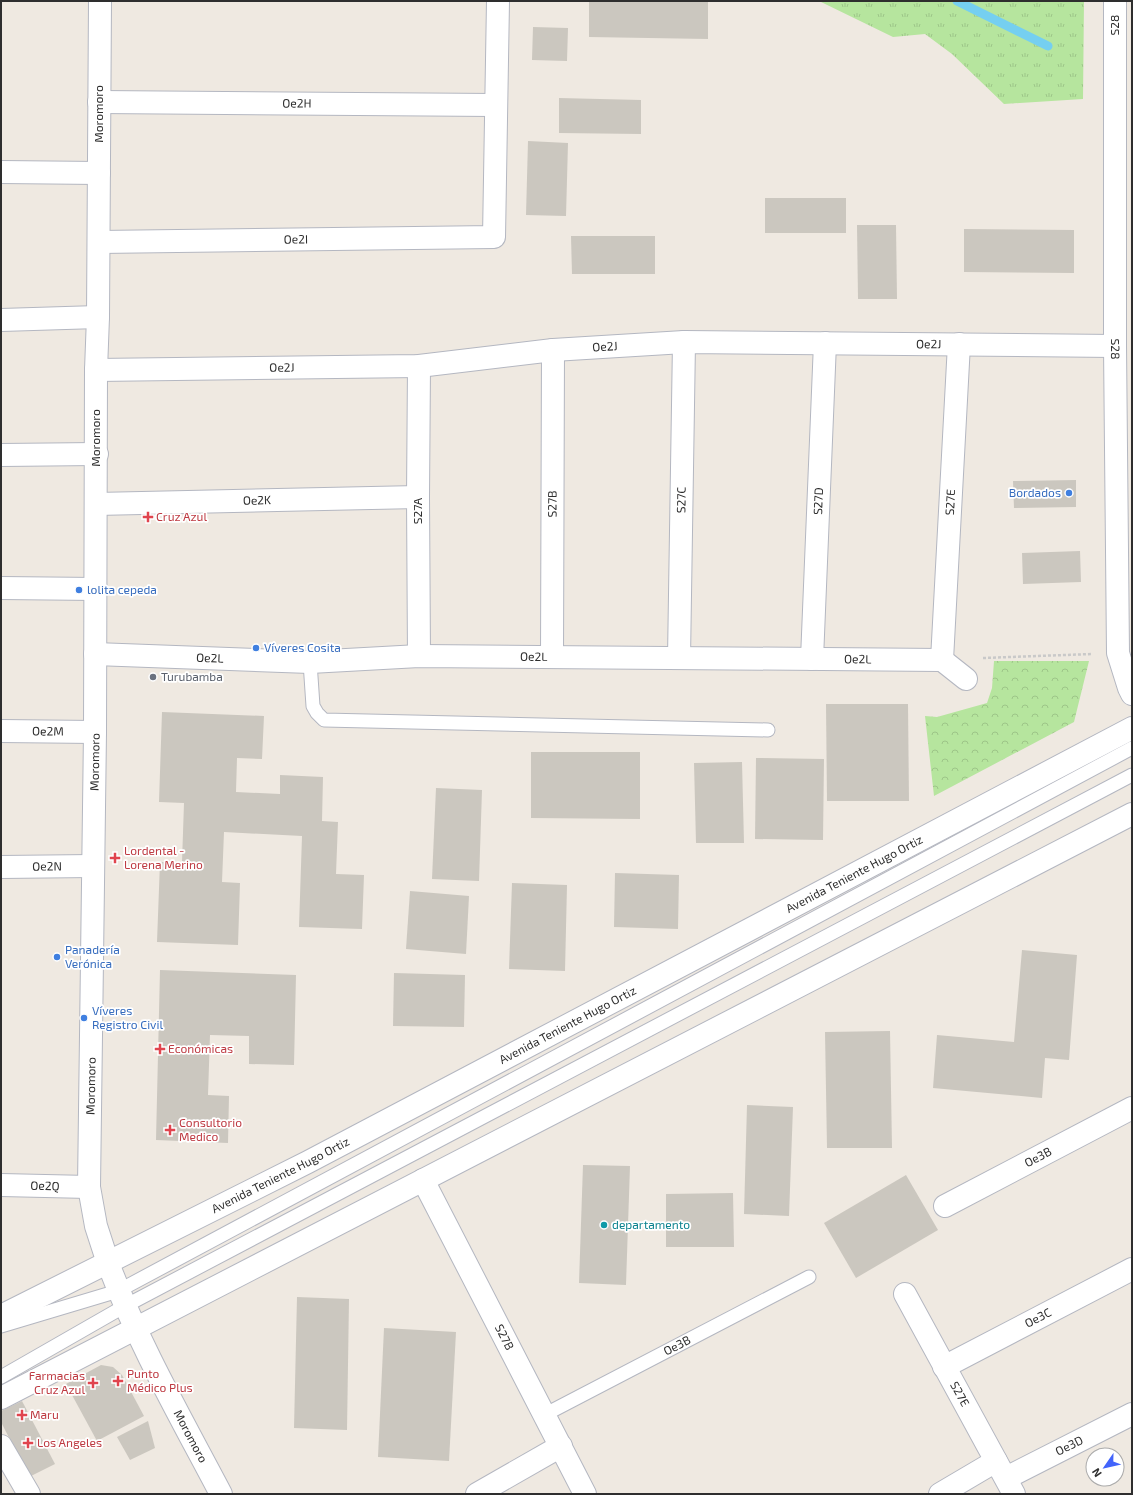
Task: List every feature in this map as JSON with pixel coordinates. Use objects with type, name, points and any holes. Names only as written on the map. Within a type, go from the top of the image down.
[{"type":"street","name":"Moromoro","points":[[100,1],[98,317],[96,370],[97,454],[95,732],[89,1187],[96,1226],[108,1263],[122,1298],[136,1329],[220,1494]]},
{"type":"street","points":[[495,105],[498,1]]},
{"type":"street","name":"S28","points":[[1115,1],[1115,346],[1118,653],[1132,694]]},
{"type":"street","name":"Oe2H","points":[[99,102],[495,105]]},
{"type":"street","name":"Oe2I","points":[[98,242],[494,237],[495,105]]},
{"type":"street","points":[[1,172],[99,173]]},
{"type":"street","points":[[1,320],[98,317]]},
{"type":"street","name":"Oe2J","points":[[96,370],[419,366],[553,350],[684,342],[1115,346]]},
{"type":"street","name":"S27C","points":[[679,658],[684,342]]},
{"type":"street","name":"S27D","points":[[812,659],[825,343]]},
{"type":"street","name":"S27E","points":[[942,660],[959,344]]},
{"type":"street","name":"S27B","points":[[552,657],[553,350]]},
{"type":"street","name":"S27A","points":[[418,656],[419,366]]},
{"type":"street","points":[[1,455],[97,454]]},
{"type":"street","name":"Oe2K","points":[[96,504],[418,497]]},
{"type":"street","points":[[1,588],[96,589]]},
{"type":"street","name":"Oe2L","points":[[95,654],[310,662],[418,656],[942,660]]},
{"type":"street","points":[[942,660],[966,679]]},
{"type":"street","name":"Avenida Teniente Hugo Ortiz","points":[[1,1316],[308,1162],[1132,728]]},
{"type":"street","name":"Oe2M","points":[[1,731],[95,732]]},
{"type":"street","points":[[1,1398],[1132,814]]},
{"type":"street","name":"Oe2N","points":[[1,866],[93,866]]},
{"type":"street","name":"Oe3B","points":[[944,1206],[1132,1108]]},
{"type":"street","name":"S27B","points":[[423,1180],[585,1494]]},
{"type":"street","name":"Oe2Q","points":[[1,1185],[89,1187]]},
{"type":"street","name":"Oe3C","points":[[944,1367],[1132,1268]]},
{"type":"street","name":"S27E","points":[[905,1294],[1005,1478]]},
{"type":"street","name":"Oe3D","points":[[940,1494],[1005,1478],[1132,1414]]},
{"type":"street","points":[[1,1446],[29,1494]]},
{"type":"street","points":[[477,1494],[560,1446]]},
{"type":"lane","points":[[310,662],[313,706],[317,714],[324,720],[768,730]]},
{"type":"lane","points":[[1,1377],[122,1298],[1132,748]]},
{"type":"lane","points":[[1,1326],[122,1298],[1132,775]]},
{"type":"lane","name":"Oe3B","points":[[544,1415],[809,1277]]},
{"type":"path","points":[[982,658],[1118,653]]},
{"type":"green space","points":[[819,1],[1084,1],[1083,99],[1004,104],[952,54],[925,34],[893,37]]},
{"type":"green space","points":[[994,661],[1089,661],[1074,722],[934,796],[925,716],[937,717],[987,703],[992,688]]},
{"type":"building","points":[[589,1],[708,1],[708,39],[589,37]]},
{"type":"building","points":[[533,27],[568,28],[567,61],[532,60]]},
{"type":"building","points":[[559,98],[641,100],[641,134],[559,133]]},
{"type":"building","points":[[528,141],[568,143],[566,216],[526,215]]},
{"type":"building","points":[[765,198],[846,198],[846,233],[765,233]]},
{"type":"building","points":[[857,225],[896,225],[897,299],[858,299]]},
{"type":"building","points":[[964,229],[1074,230],[1074,273],[964,272]]},
{"type":"building","points":[[571,236],[655,236],[655,274],[572,274]]},
{"type":"building","points":[[1076,480],[1076,507],[1014,508],[1013,481]]},
{"type":"building","points":[[1080,551],[1081,582],[1023,584],[1022,553]]},
{"type":"building","points":[[826,704],[908,704],[909,801],[827,801]]},
{"type":"building","points":[[162,712],[264,716],[262,759],[237,758],[236,792],[280,794],[280,775],[323,777],[322,821],[338,822],[336,874],[364,875],[362,929],[299,927],[302,836],[224,832],[222,882],[240,883],[238,945],[157,942],[160,862],[182,862],[184,803],[159,802]]},
{"type":"building","points":[[531,752],[640,752],[640,819],[531,818]]},
{"type":"building","points":[[756,758],[824,759],[823,840],[755,839]]},
{"type":"building","points":[[742,762],[744,843],[696,843],[694,763]]},
{"type":"building","points":[[436,788],[482,790],[479,881],[432,879]]},
{"type":"building","points":[[615,873],[679,875],[678,929],[614,927]]},
{"type":"building","points":[[512,883],[567,885],[565,971],[509,969]]},
{"type":"building","points":[[410,891],[469,896],[466,954],[406,949]]},
{"type":"building","points":[[1022,950],[1077,955],[1069,1060],[1045,1058],[1042,1098],[933,1088],[937,1035],[1014,1042]]},
{"type":"building","points":[[160,970],[296,975],[294,1065],[249,1064],[249,1036],[210,1035],[208,1095],[229,1096],[228,1143],[156,1140]]},
{"type":"building","points":[[394,973],[465,975],[464,1027],[393,1026]]},
{"type":"building","points":[[890,1031],[892,1148],[827,1148],[825,1032]]},
{"type":"building","points":[[747,1105],[793,1107],[789,1216],[744,1214]]},
{"type":"building","name":"departamento","points":[[583,1165],[630,1166],[626,1285],[579,1283]]},
{"type":"building","points":[[906,1175],[938,1230],[856,1278],[824,1223]]},
{"type":"building","points":[[733,1193],[734,1247],[666,1247],[666,1194]]},
{"type":"building","points":[[297,1297],[349,1299],[347,1430],[294,1428]]},
{"type":"building","points":[[384,1328],[456,1332],[449,1461],[378,1457]]},
{"type":"building","points":[[101,1365],[113,1367],[122,1375],[144,1416],[97,1441],[66,1384]]},
{"type":"building","name":"Los Angeles","points":[[22,1401],[55,1464],[29,1477],[1,1422],[1,1411]]},
{"type":"building","points":[[148,1421],[155,1448],[130,1460],[117,1437]]},
{"type":"waterway","points":[[957,1],[1048,46]]},
{"type":"place","name":"Bordados","points":[[1069,493]]},
{"type":"place","name":"Cruz Azul","points":[[148,517]]},
{"type":"place","name":"lolita cepeda","points":[[79,590]]},
{"type":"place","name":"Víveres Cosita","points":[[256,648]]},
{"type":"place","name":"Turubamba","points":[[153,677]]},
{"type":"place","name":"Lordental - Lorena Merino","points":[[115,858]]},
{"type":"place","name":"Panadería Verónica","points":[[57,957]]},
{"type":"place","name":"Víveres Registro Civil","points":[[84,1018]]},
{"type":"place","name":"Económicas","points":[[160,1049]]},
{"type":"place","name":"Consultorio Medico","points":[[170,1130]]},
{"type":"place","name":"departamento","points":[[604,1225]]},
{"type":"place","name":"Punto Médico Plus","points":[[118,1381]]},
{"type":"place","name":"Farmacias Cruz Azul","points":[[93,1383]]},
{"type":"place","name":"Maru","points":[[22,1415]]},
{"type":"place","name":"Los Angeles","points":[[28,1443]]}]
